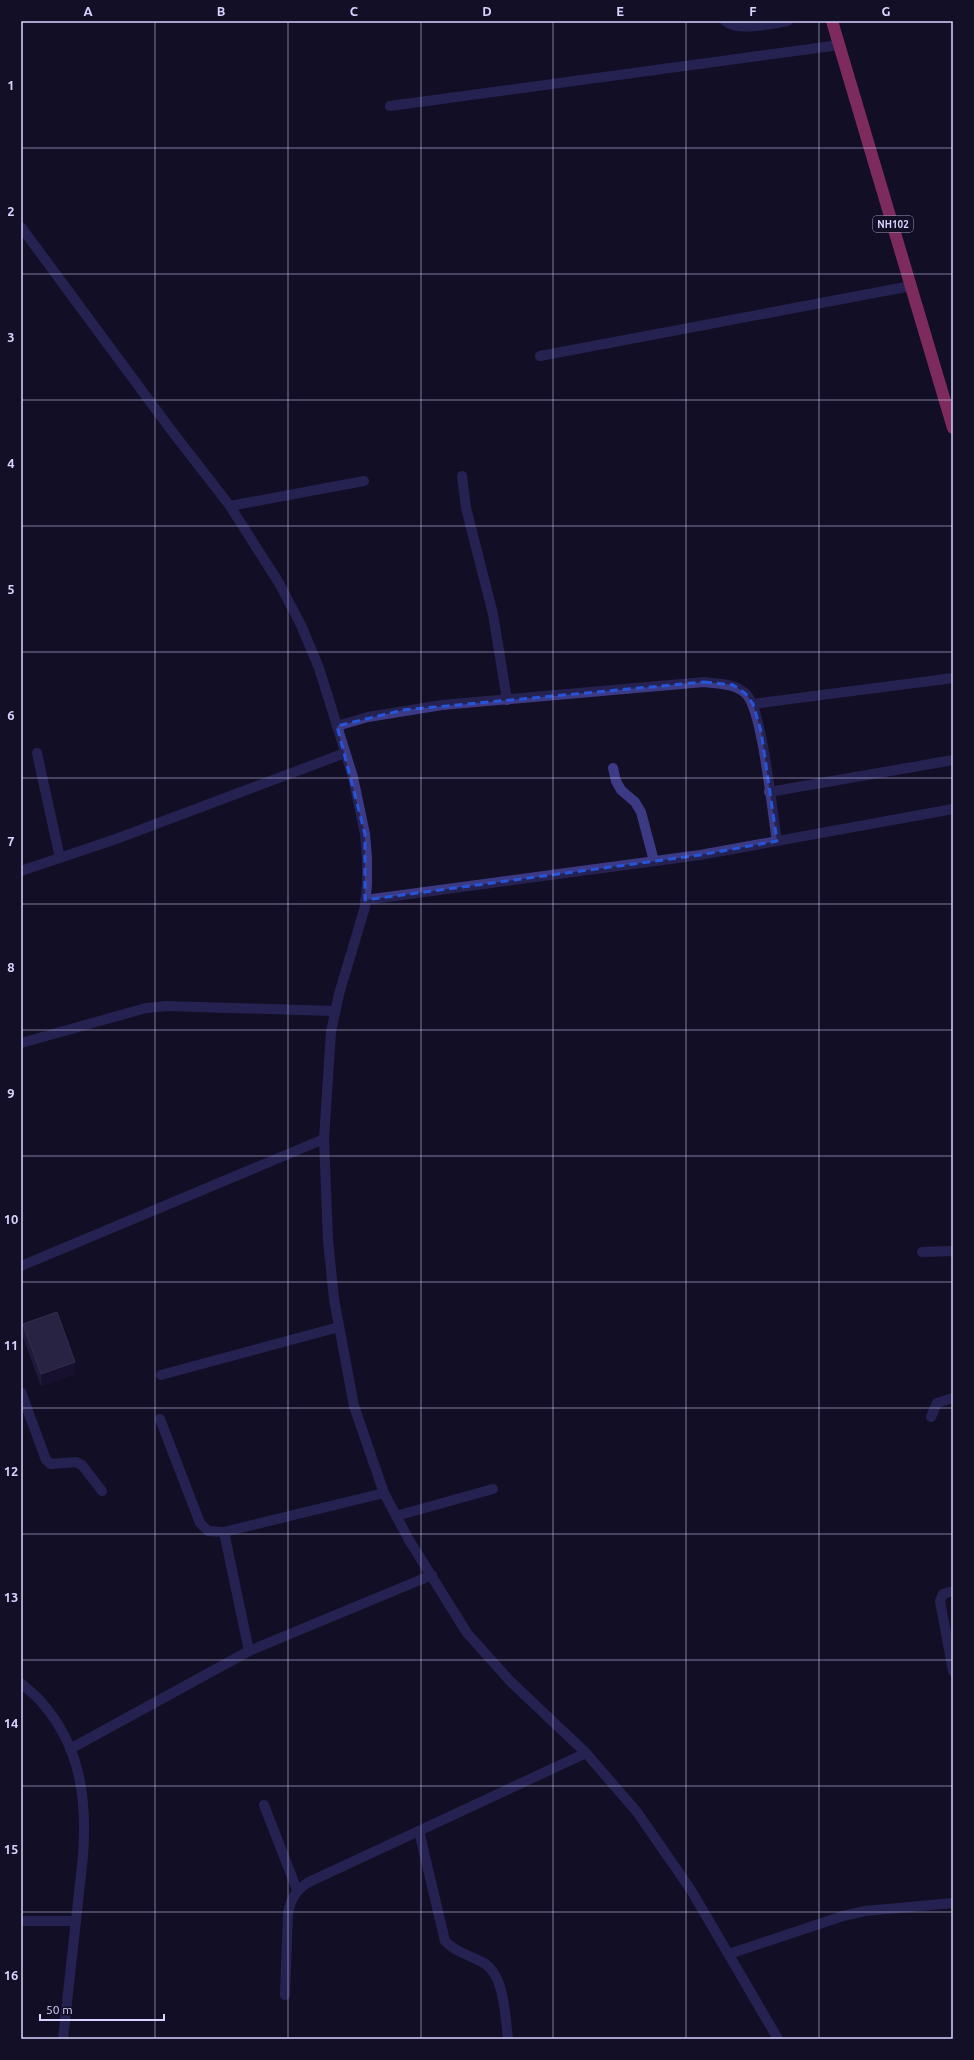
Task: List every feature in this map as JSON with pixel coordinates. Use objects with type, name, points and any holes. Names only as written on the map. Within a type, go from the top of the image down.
[{"type":"highway","name":"NH102","points":[[832,21],[953,428]]},
{"type":"street","points":[[725,21],[730,25],[739,27],[788,21]]},
{"type":"street","points":[[390,106],[839,45]]},
{"type":"street","points":[[21,226],[171,430],[230,506],[279,583],[301,625],[319,668],[353,777],[365,834],[367,858],[365,900],[360,927],[334,1011],[324,1139],[328,1240],[339,1327],[354,1406],[384,1493],[396,1516],[432,1575],[443,1597],[467,1633],[510,1681],[586,1753],[613,1782],[637,1812],[691,1890],[778,2039]]},
{"type":"street","points":[[540,356],[911,286]]},
{"type":"street","points":[[462,476],[466,508],[493,614],[507,700]]},
{"type":"street","points":[[230,506],[364,481]]},
{"type":"street","points":[[753,704],[953,678]]},
{"type":"street","points":[[337,726],[368,717],[403,710],[442,705],[704,682],[733,685],[746,694],[753,704],[760,731],[777,841]]},
{"type":"street","points":[[37,752],[60,858]]},
{"type":"street","points":[[21,871],[116,839],[345,753]]},
{"type":"street","points":[[769,792],[953,760]]},
{"type":"street","points":[[613,768],[616,781],[621,790],[635,802],[641,812],[654,861]]},
{"type":"street","points":[[365,900],[654,861],[777,841],[953,809]]},
{"type":"street","points":[[21,1043],[146,1008],[167,1006],[334,1011]]},
{"type":"street","points":[[21,1266],[324,1139]]},
{"type":"street","points":[[922,1252],[953,1251]]},
{"type":"street","points":[[160,1374],[339,1327]]},
{"type":"street","points":[[21,1392],[46,1460],[51,1464],[76,1462],[82,1465],[102,1491]]},
{"type":"street","points":[[931,1417],[937,1403],[953,1398]]},
{"type":"street","points":[[160,1419],[200,1523],[208,1531],[224,1532],[384,1493]]},
{"type":"street","points":[[396,1516],[493,1489]]},
{"type":"street","points":[[224,1532],[249,1652]]},
{"type":"street","points":[[70,1749],[249,1652],[432,1575]]},
{"type":"street","points":[[953,1591],[943,1594],[940,1601],[953,1671]]},
{"type":"street","points":[[21,1683],[43,1703],[61,1728],[78,1769],[83,1796],[85,1826],[63,2039]]},
{"type":"street","points":[[285,1995],[288,1913],[290,1902],[297,1890],[309,1882],[586,1753]]},
{"type":"street","points":[[264,1805],[297,1890]]},
{"type":"street","points":[[419,1830],[445,1941],[452,1949],[484,1963],[499,1980],[508,2039]]},
{"type":"street","points":[[728,1954],[843,1916],[865,1911],[953,1903]]},
{"type":"street","points":[[21,1921],[76,1921]]},
{"type":"highlighted area","points":[[704,682],[733,685],[746,694],[753,704],[761,731],[777,841],[700,855],[365,900],[365,834],[337,726],[403,710]]},
{"type":"building","points":[[57,1312],[75,1362],[41,1374],[23,1324]]}]
